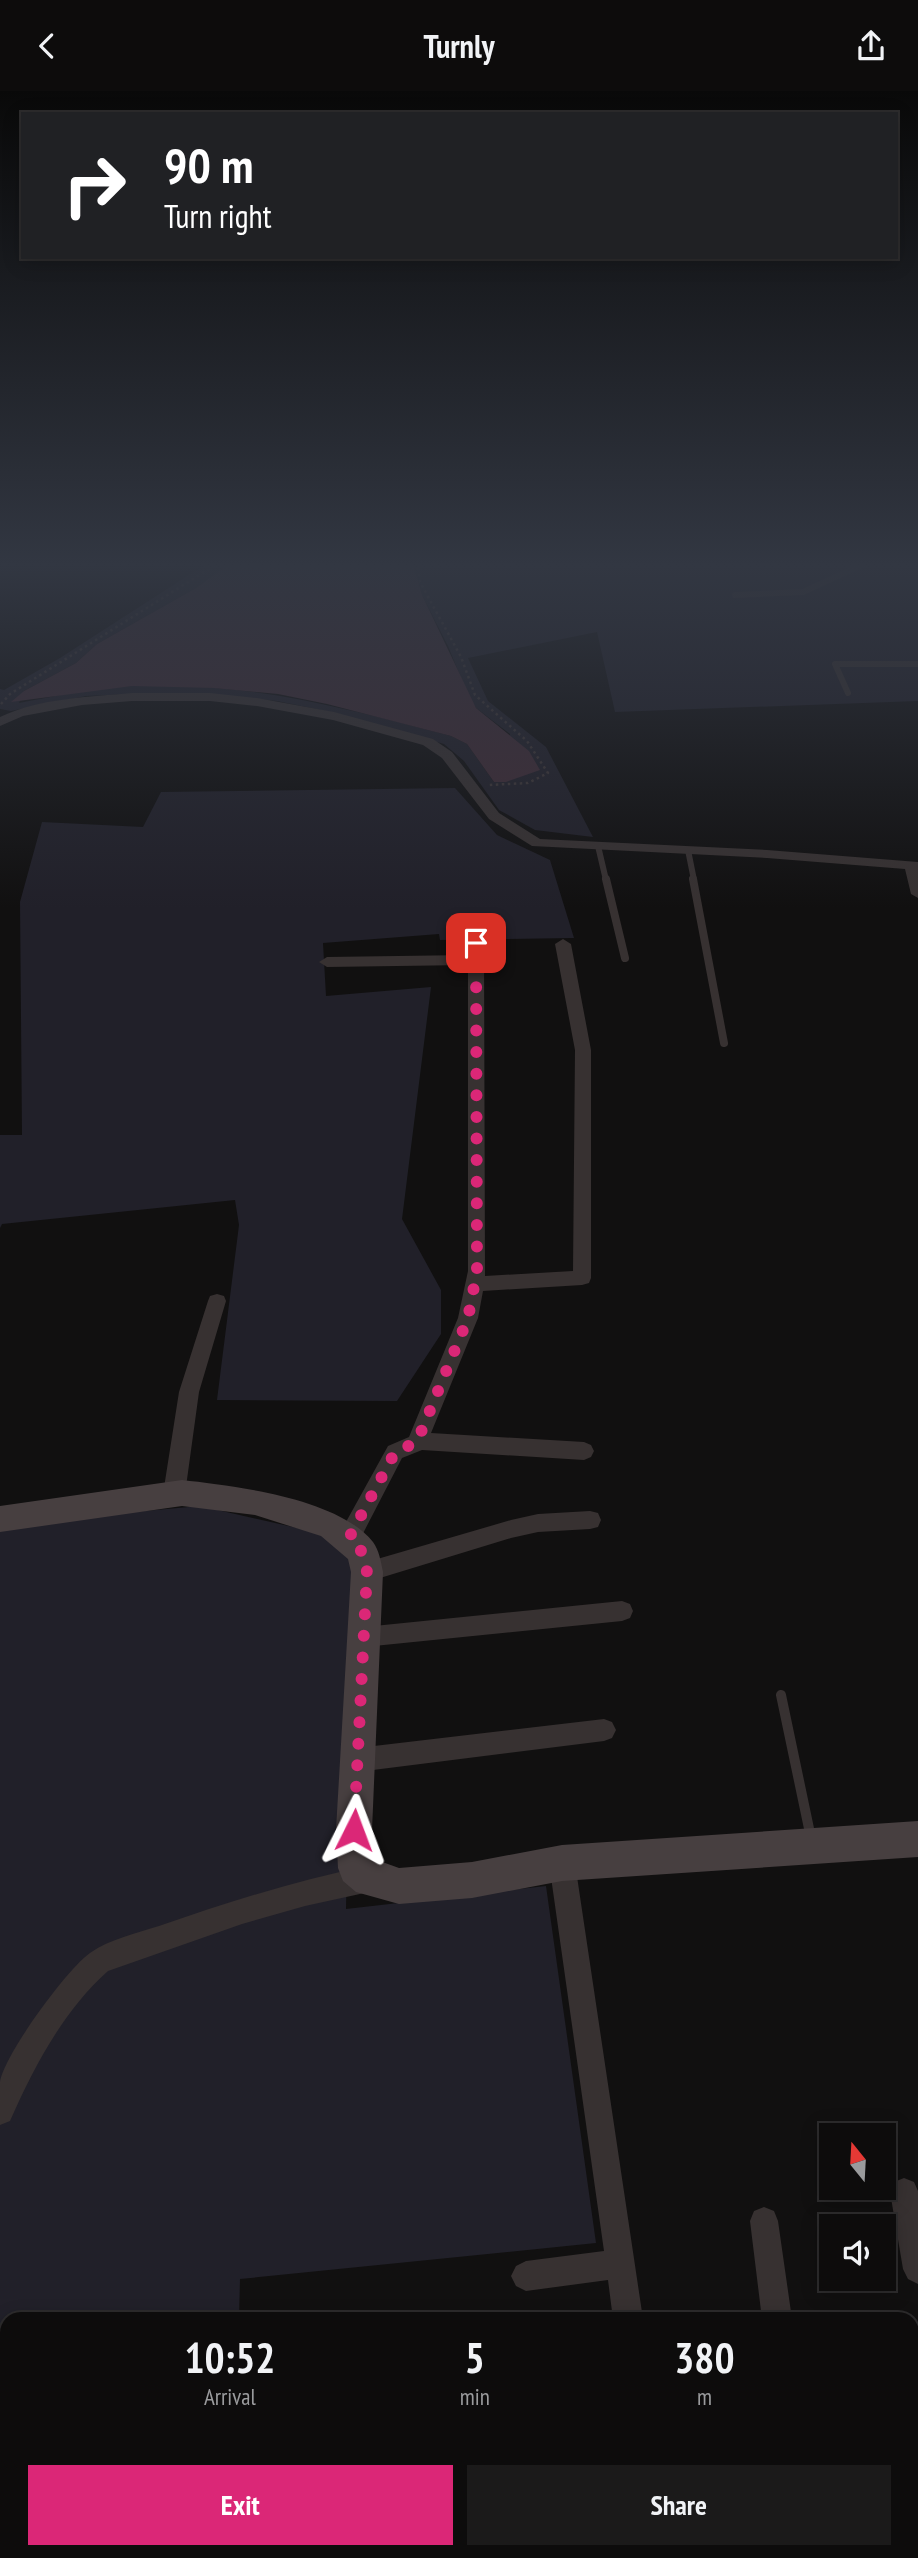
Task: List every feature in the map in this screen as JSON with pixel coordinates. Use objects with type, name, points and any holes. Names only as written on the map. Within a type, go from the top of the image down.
[{"type":"street","points":[[0,722],[19,713],[82,701],[132,697],[245,700],[334,716],[428,742],[447,755],[494,815],[537,843],[688,850],[914,866],[918,894]]},
{"type":"street","points":[[474,1284],[582,1279],[583,1050],[563,944]]},
{"type":"street","points":[[327,962],[476,951],[477,1271],[468,1318],[417,1442]]},
{"type":"street","points":[[174,1494],[189,1392],[217,1301]]},
{"type":"street","points":[[349,1538],[395,1452],[417,1442],[584,1451]]},
{"type":"street","points":[[0,1519],[174,1494],[255,1502],[331,1526],[349,1538],[363,1553],[367,1572],[354,1830],[356,1868],[369,1879]]},
{"type":"street","points":[[367,1572],[511,1529],[538,1523],[590,1520]]},
{"type":"street","points":[[364,1637],[622,1611]]},
{"type":"street","points":[[358,1761],[604,1730]]},
{"type":"street","points":[[0,2112],[10,2089],[67,1994],[98,1963],[118,1953],[246,1908],[369,1879],[398,1886],[472,1879],[562,1863],[918,1839]]},
{"type":"street","points":[[562,1863],[627,2312]]},
{"type":"street","points":[[904,2192],[918,2269]]},
{"type":"street","points":[[764,2221],[776,2312]]},
{"type":"street","points":[[526,2276],[620,2264]]},
{"type":"lane","points":[[841,677],[848,694]]},
{"type":"lane","points":[[598,846],[625,958]]},
{"type":"lane","points":[[688,850],[724,1043]]},
{"type":"lane","points":[[781,1695],[813,1846]]},
{"type":"path","points":[[0,706],[10,694],[37,677]]},
{"type":"shaded area","points":[[27,677],[50,677],[24,691],[19,703],[102,689],[171,685],[212,687],[292,698],[451,736],[467,744],[494,782],[510,734],[476,708],[468,695],[461,677],[477,677],[488,701],[546,747],[593,837],[535,830],[499,810],[464,761],[444,744],[331,712],[277,701],[211,694],[86,696],[11,711],[0,709],[0,689],[4,690]]},
{"type":"shaded area","points":[[50,677],[461,677],[476,708],[529,751],[540,770],[506,782],[494,782],[467,744],[451,736],[278,694],[214,688],[132,686],[11,702],[24,691]]},
{"type":"shaded area","points":[[607,677],[918,677],[918,701],[615,712]]},
{"type":"shaded area","points":[[455,788],[497,835],[550,860],[574,938],[440,940],[439,934],[323,943],[326,996],[431,987],[402,1219],[441,1290],[441,1334],[397,1401],[217,1400],[239,1225],[235,1200],[2,1224],[0,1228],[0,1135],[22,1135],[20,902],[42,822],[143,827],[161,792]]},
{"type":"shaded area","points":[[200,1506],[324,1534],[353,1556],[346,1909],[546,1886],[596,2243],[240,2279],[239,2312],[0,2312],[0,1524]]},
{"type":"route","points":[[354,1830],[367,1572],[363,1553],[349,1538],[395,1452],[417,1442],[468,1318],[477,1271],[476,943]]}]
